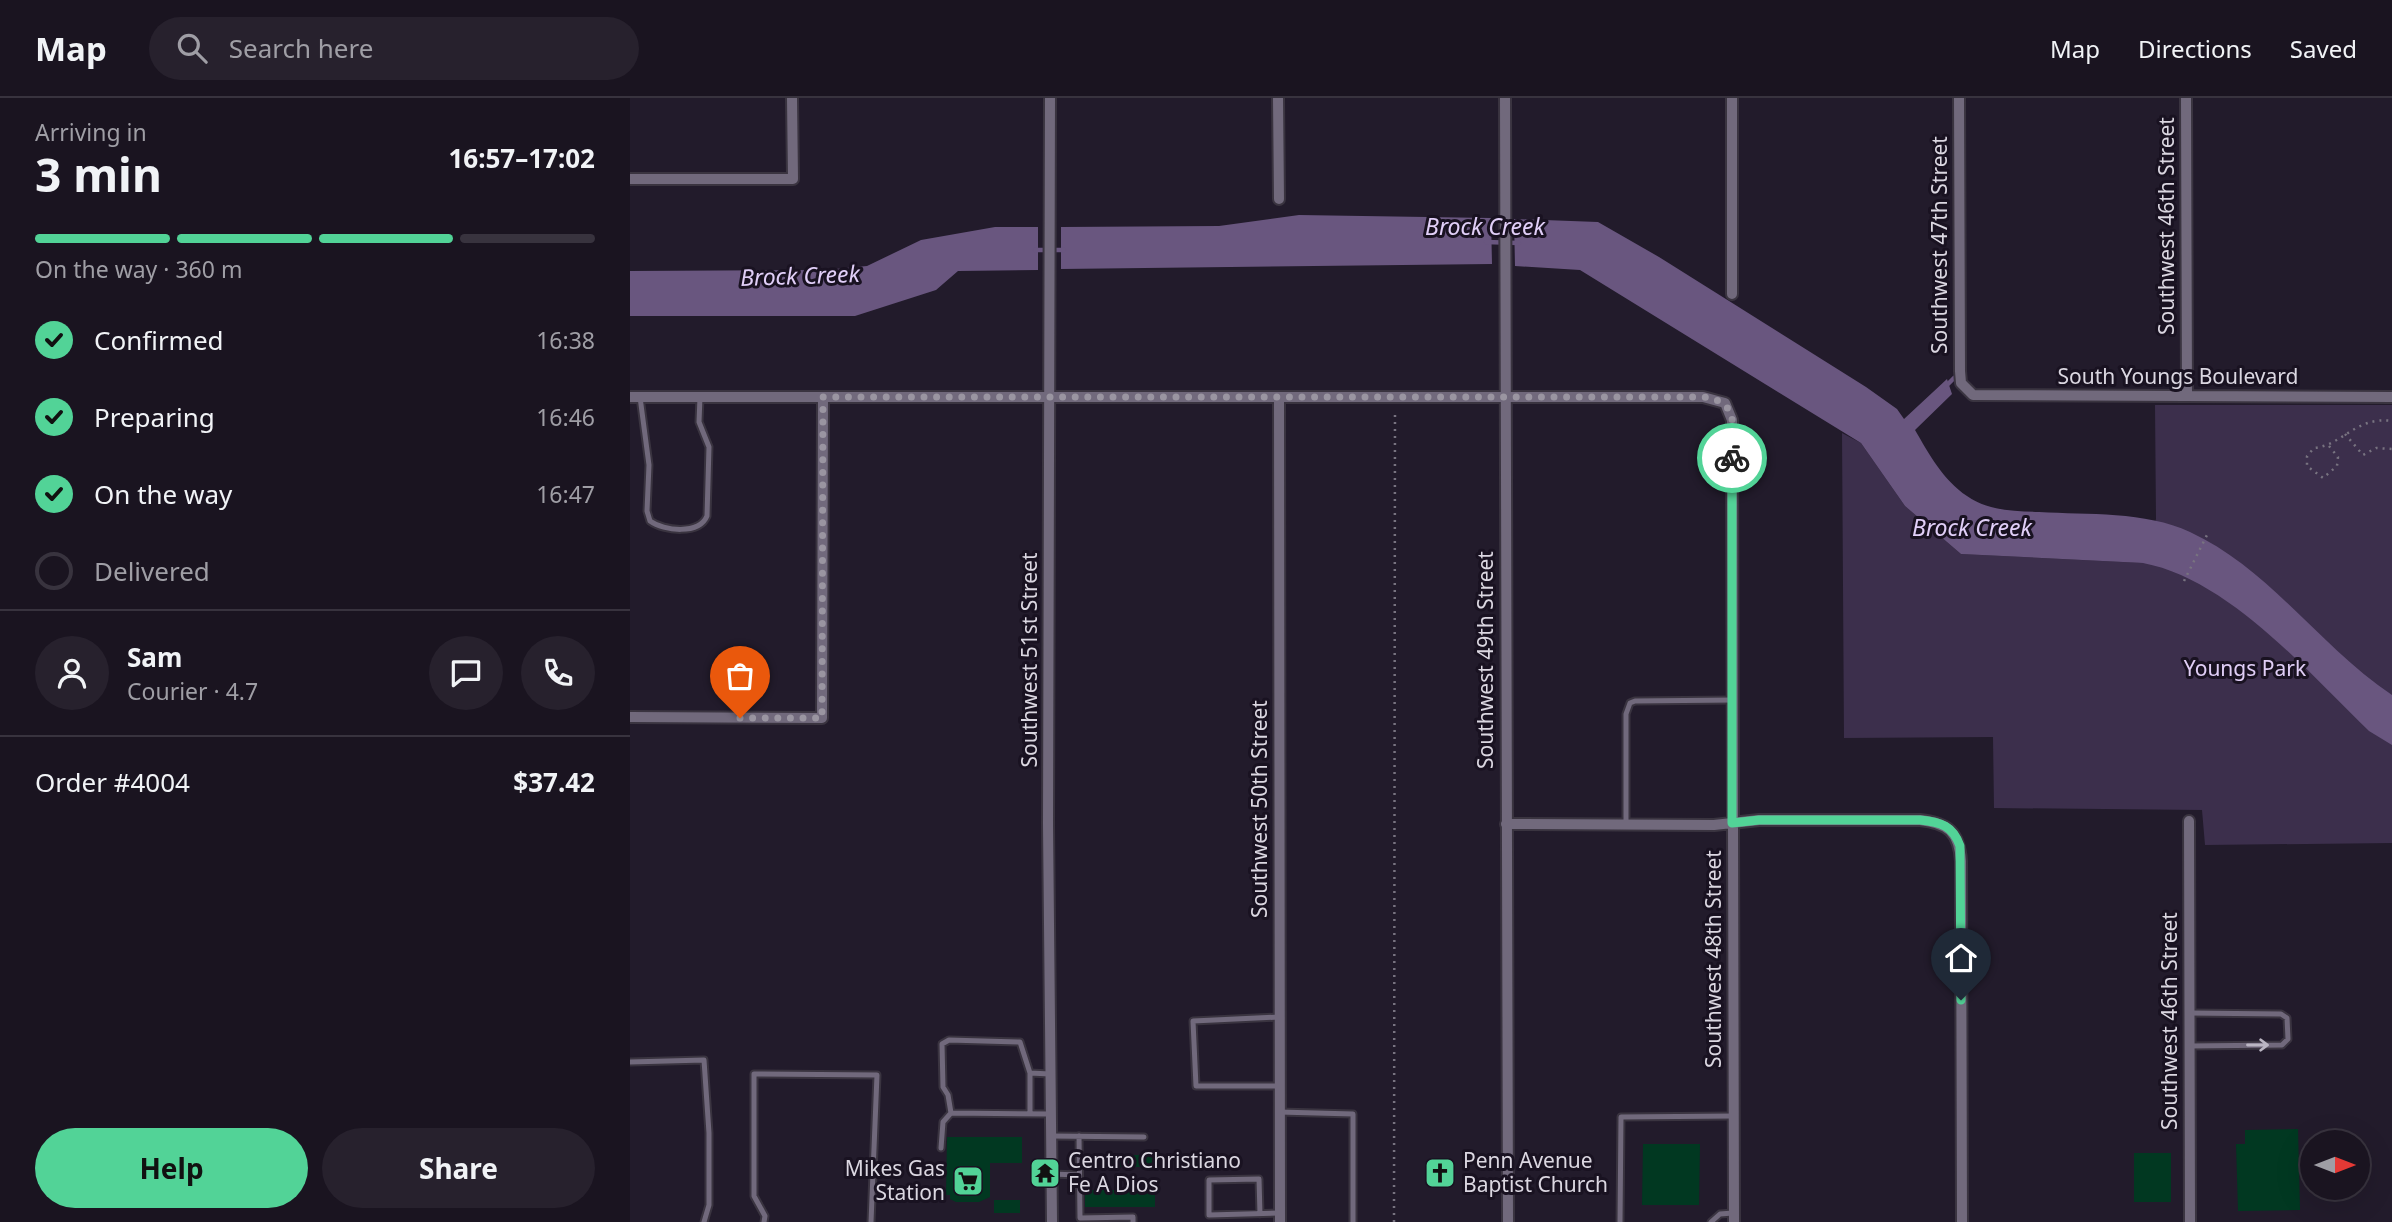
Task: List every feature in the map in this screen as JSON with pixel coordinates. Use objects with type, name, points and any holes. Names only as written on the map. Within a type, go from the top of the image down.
[{"type":"street","points":[[630,180],[793,179],[792,98]]},
{"type":"street","name":"Southwest 51st Street","points":[[1050,98],[1048,810],[1052,1222]]},
{"type":"street","points":[[1278,98],[1279,199]]},
{"type":"street","name":"Southwest 49th Street","points":[[1505,98],[1508,1222]]},
{"type":"street","points":[[1731,98],[1732,294]]},
{"type":"street","name":"Southwest 47th Street","points":[[1959,98],[1960,371],[1966,390]]},
{"type":"street","name":"Southwest 46th Street","points":[[2186,98],[2186,396]]},
{"type":"street","name":"South Youngs Boulevard","points":[[1966,390],[1973,395],[1983,396],[2392,397]]},
{"type":"street","points":[[635,397],[1505,396]]},
{"type":"street","name":"Southwest 48th Street","points":[[1505,396],[1703,397],[1725,403],[1732,421],[1734,1217]]},
{"type":"street","points":[[630,717],[822,718],[823,397]]},
{"type":"street","name":"Southwest 50th Street","points":[[1279,397],[1280,1217]]},
{"type":"street","points":[[1506,824],[1626,825],[1759,820],[1920,820],[1950,828],[1960,846],[1961,860],[1962,1222]]},
{"type":"street","name":"Southwest 46th Street","points":[[2189,821],[2190,1222]]},
{"type":"lane","points":[[635,397],[649,465],[647,510],[650,521],[658,527],[673,529],[692,528],[705,521],[707,516],[709,447],[699,422],[700,397]]},
{"type":"lane","points":[[1626,825],[1626,714],[1630,703],[1733,700]]},
{"type":"lane","points":[[2190,1013],[2281,1014],[2287,1018],[2288,1039],[2282,1045],[2190,1045]]},
{"type":"lane","points":[[1279,1017],[1193,1021],[1196,1086],[1279,1086]]},
{"type":"lane","points":[[951,1113],[942,1076],[942,1044],[949,1040],[1020,1042],[1030,1073],[1030,1114]]},
{"type":"lane","points":[[630,1062],[704,1060],[709,1133],[709,1205],[704,1222]]},
{"type":"lane","points":[[1030,1073],[1050,1074]]},
{"type":"lane","points":[[764,1222],[765,1216],[754,1196],[754,1074],[877,1075],[871,1222]]},
{"type":"lane","points":[[1279,1112],[1353,1114],[1353,1222]]},
{"type":"lane","points":[[940,1148],[943,1122],[951,1113],[1051,1114]]},
{"type":"lane","points":[[1620,1222],[1621,1117],[1733,1116]]},
{"type":"lane","points":[[1051,1136],[1144,1137]]},
{"type":"lane","points":[[1079,1136],[1080,1218],[1107,1220],[1133,1217],[1133,1222]]},
{"type":"lane","points":[[1051,1174],[1079,1174]]},
{"type":"lane","points":[[1260,1214],[1259,1179],[1209,1180],[1209,1215],[1260,1214],[1280,1217]]},
{"type":"lane","points":[[1710,1222],[1720,1214],[1734,1217]]},
{"type":"path","points":[[1394,1222],[1395,397]]},
{"type":"path","points":[[2329,446],[2338,457],[2337,466],[2326,476],[2319,477],[2307,466],[2307,456],[2314,448],[2329,446],[2362,424],[2392,421]]},
{"type":"path","points":[[2345,434],[2363,454],[2376,448],[2392,449]]},
{"type":"path","points":[[2184,581],[2208,533]]},
{"type":"green space","name":"Youngs Park","points":[[2155,405],[2392,405],[2392,843],[2205,845],[2202,810],[1994,808],[1993,737],[1844,738],[1842,433],[1861,443],[1905,506],[1961,554],[2143,563],[2156,519]]},
{"type":"water","name":"Brock Creek","points":[[1299,215],[1491,218],[1492,264],[1061,269],[1061,227],[1219,226]]},
{"type":"water","name":"Brock Creek","points":[[1514,219],[1598,222],[1659,257],[1866,387],[1897,409],[1904,419],[1947,379],[1952,394],[1915,430],[1937,466],[1958,490],[1984,505],[2002,509],[2116,515],[2154,520],[2190,532],[2219,548],[2270,587],[2341,654],[2392,695],[2392,745],[2369,731],[2265,631],[2206,588],[2175,572],[2143,563],[1961,554],[1905,506],[1861,443],[1580,270],[1515,266]]},
{"type":"water","name":"Brock Creek","points":[[995,227],[1038,227],[1038,270],[958,271],[936,290],[855,316],[630,316],[630,271],[825,270],[867,266],[921,240]]},
{"type":"building","points":[[2298,1129],[2300,1210],[2238,1211],[2236,1144],[2245,1144],[2245,1130]]},
{"type":"building","points":[[947,1137],[1022,1137],[1022,1163],[990,1163],[990,1197],[979,1202],[956,1202],[950,1199],[950,1195],[946,1195]]},
{"type":"building","points":[[1643,1144],[1700,1144],[1699,1205],[1642,1205]]},
{"type":"building","points":[[2134,1153],[2171,1153],[2171,1202],[2134,1202]]},
{"type":"building","points":[[1084,1155],[1156,1155],[1156,1167],[1085,1167]]},
{"type":"building","points":[[1085,1190],[1155,1190],[1155,1207],[1085,1207]]},
{"type":"building","name":"Mikes Gas Station","points":[[994,1200],[1020,1200],[1020,1213],[994,1213]]},
{"type":"waterway","name":"Brock Creek","points":[[1486,242],[1519,243]]},
{"type":"waterway","name":"Brock Creek","points":[[1035,250],[1064,250]]},
{"type":"waterway","points":[[1945,387],[1954,378]]},
{"type":"way so far","points":[[740,718],[822,718],[823,397],[1703,397],[1725,403],[1730,411],[1732,458]]},
{"type":"place","name":"Centro Christiano Fe A Dios","points":[[1045,1173]]},
{"type":"place","name":"Penn Avenue Baptist Church","points":[[1440,1173]]},
{"type":"place","name":"Mikes Gas Station","points":[[968,1181]]},
{"type":"route","points":[[1732,458],[1732,823],[1759,820],[1920,820],[1950,828],[1960,846],[1961,860],[1961,1000]]}]
